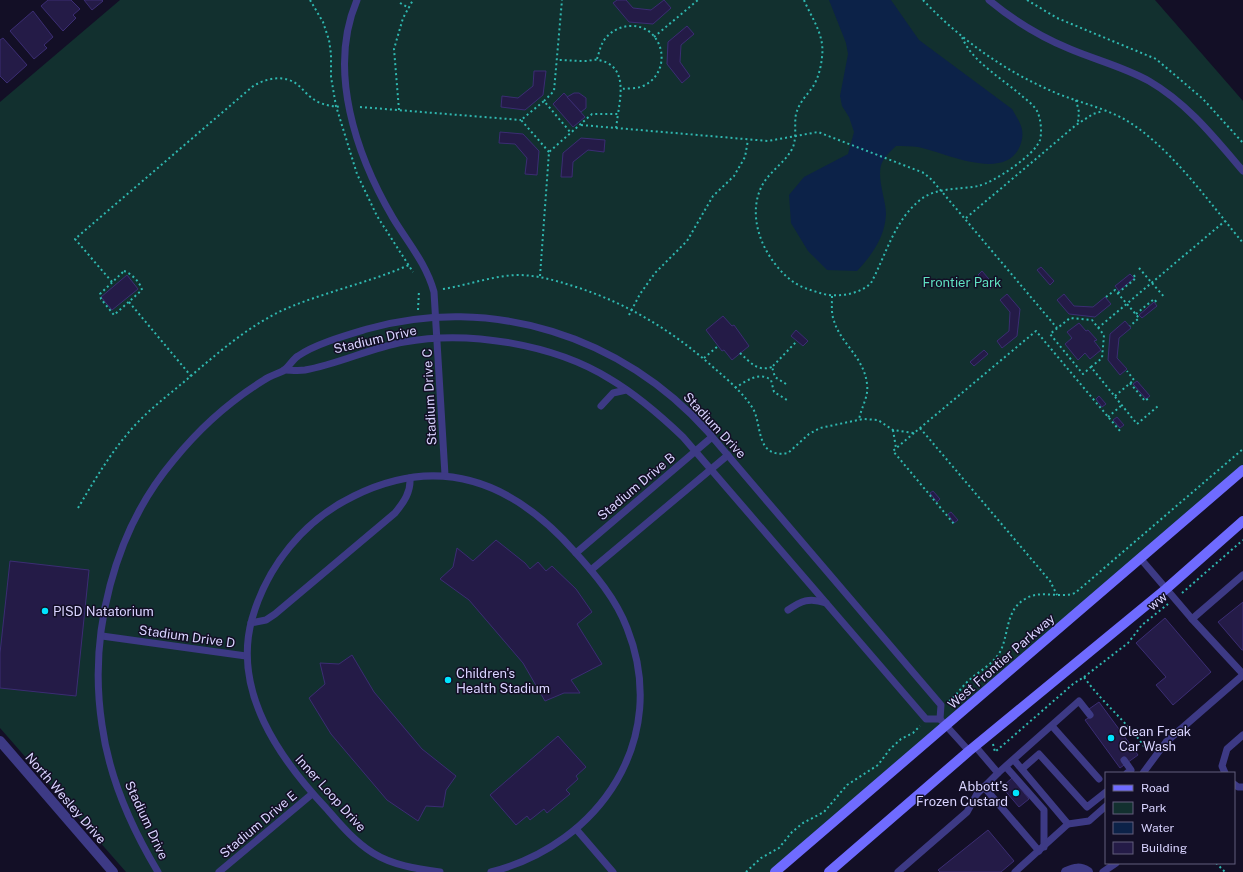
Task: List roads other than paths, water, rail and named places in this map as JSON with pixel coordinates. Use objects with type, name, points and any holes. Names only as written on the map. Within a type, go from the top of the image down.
[{"type":"street","name":"West Frontier Parkway","points":[[775,872],[943,722],[1243,470]]},
{"type":"street","points":[[832,871],[972,748],[1166,589],[1243,521]]},
{"type":"street","name":"North Wesley Drive","points":[[0,741],[113,872]]},
{"type":"street","points":[[1066,872],[1074,868],[1085,870]]},
{"type":"lane","name":"Stadium Drive C","points":[[357,0],[346,37],[344,65],[348,95],[355,126],[369,168],[381,196],[426,268],[434,292],[445,475]]},
{"type":"lane","points":[[989,0],[1009,16],[1050,40],[1126,70],[1161,89],[1201,122],[1243,171]]},
{"type":"lane","name":"Stadium Drive","points":[[158,872],[139,838],[122,801],[106,747],[99,701],[99,660],[102,636],[106,610],[120,553],[147,497],[162,475],[191,441],[221,412],[264,380],[284,370],[298,356],[349,335],[400,321],[468,316],[511,321],[546,329],[578,340],[615,357],[650,380],[681,404],[728,455],[941,706],[943,722],[926,719],[695,451],[655,411],[626,390],[594,370],[536,349],[485,339],[437,338],[386,346],[304,370],[284,370]]},
{"type":"lane","points":[[601,406],[617,390],[626,390]]},
{"type":"lane","name":"Stadium Drive B","points":[[576,553],[712,437]]},
{"type":"lane","points":[[591,570],[728,455]]},
{"type":"lane","name":"Inner Loop Drive","points":[[440,872],[420,870],[375,854],[355,839],[312,794],[270,736],[258,707],[246,656],[251,623],[264,586],[274,568],[294,541],[317,520],[339,504],[377,486],[410,478],[445,475],[490,486],[521,503],[547,523],[576,553],[591,570],[622,616],[634,649],[640,681],[639,718],[629,755],[617,782],[598,808],[576,829],[548,850],[505,868],[491,872]]},
{"type":"lane","points":[[251,623],[266,620],[275,614],[395,513],[405,500],[411,486],[410,478]]},
{"type":"lane","points":[[1140,558],[1192,619],[1243,674],[1166,742],[1144,772]]},
{"type":"lane","points":[[1192,619],[1243,575]]},
{"type":"lane","points":[[788,610],[806,599],[817,599],[826,603]]},
{"type":"lane","name":"Stadium Drive D","points":[[102,636],[246,656]]},
{"type":"lane","points":[[898,872],[967,812],[977,794],[998,773],[1080,701],[1090,715]]},
{"type":"lane","points":[[943,722],[998,773]]},
{"type":"lane","points":[[1052,726],[1098,779]]},
{"type":"lane","points":[[1225,772],[1222,766],[1227,749],[1243,735]]},
{"type":"lane","points":[[1022,769],[1039,754],[1087,807],[1105,793]]},
{"type":"lane","points":[[1014,760],[1068,824]]},
{"type":"lane","points":[[1124,760],[1131,770],[1128,772]]},
{"type":"lane","points":[[1006,766],[1044,810],[1042,849]]},
{"type":"lane","points":[[984,787],[1042,849]]},
{"type":"lane","name":"Stadium Drive E","points":[[219,872],[312,794]]},
{"type":"lane","points":[[1015,872],[1068,824],[1089,821],[1105,807]]},
{"type":"lane","points":[[576,829],[613,872]]},
{"type":"lane","points":[[1103,872],[1115,864]]},
{"type":"water","points":[[829,0],[891,0],[919,40],[1012,109],[1020,123],[1022,131],[1020,146],[1012,157],[1001,162],[988,164],[958,159],[918,147],[896,146],[884,159],[880,171],[881,186],[886,208],[883,230],[873,252],[857,271],[827,270],[808,251],[791,223],[789,195],[804,177],[848,154],[854,132],[849,117],[842,106],[840,96],[848,54],[846,43]]},
{"type":"place","name":"PISD Natatorium","points":[[45,611]]},
{"type":"place","name":"Children's Health Stadium","points":[[448,680]]},
{"type":"place","name":"Clean Freak Car Wash","points":[[1111,738]]},
{"type":"place","name":"Abbott's Frozen Custard","points":[[1016,793]]},
{"type":"park label","name":"Frontier Park","points":[[962,282]]}]
